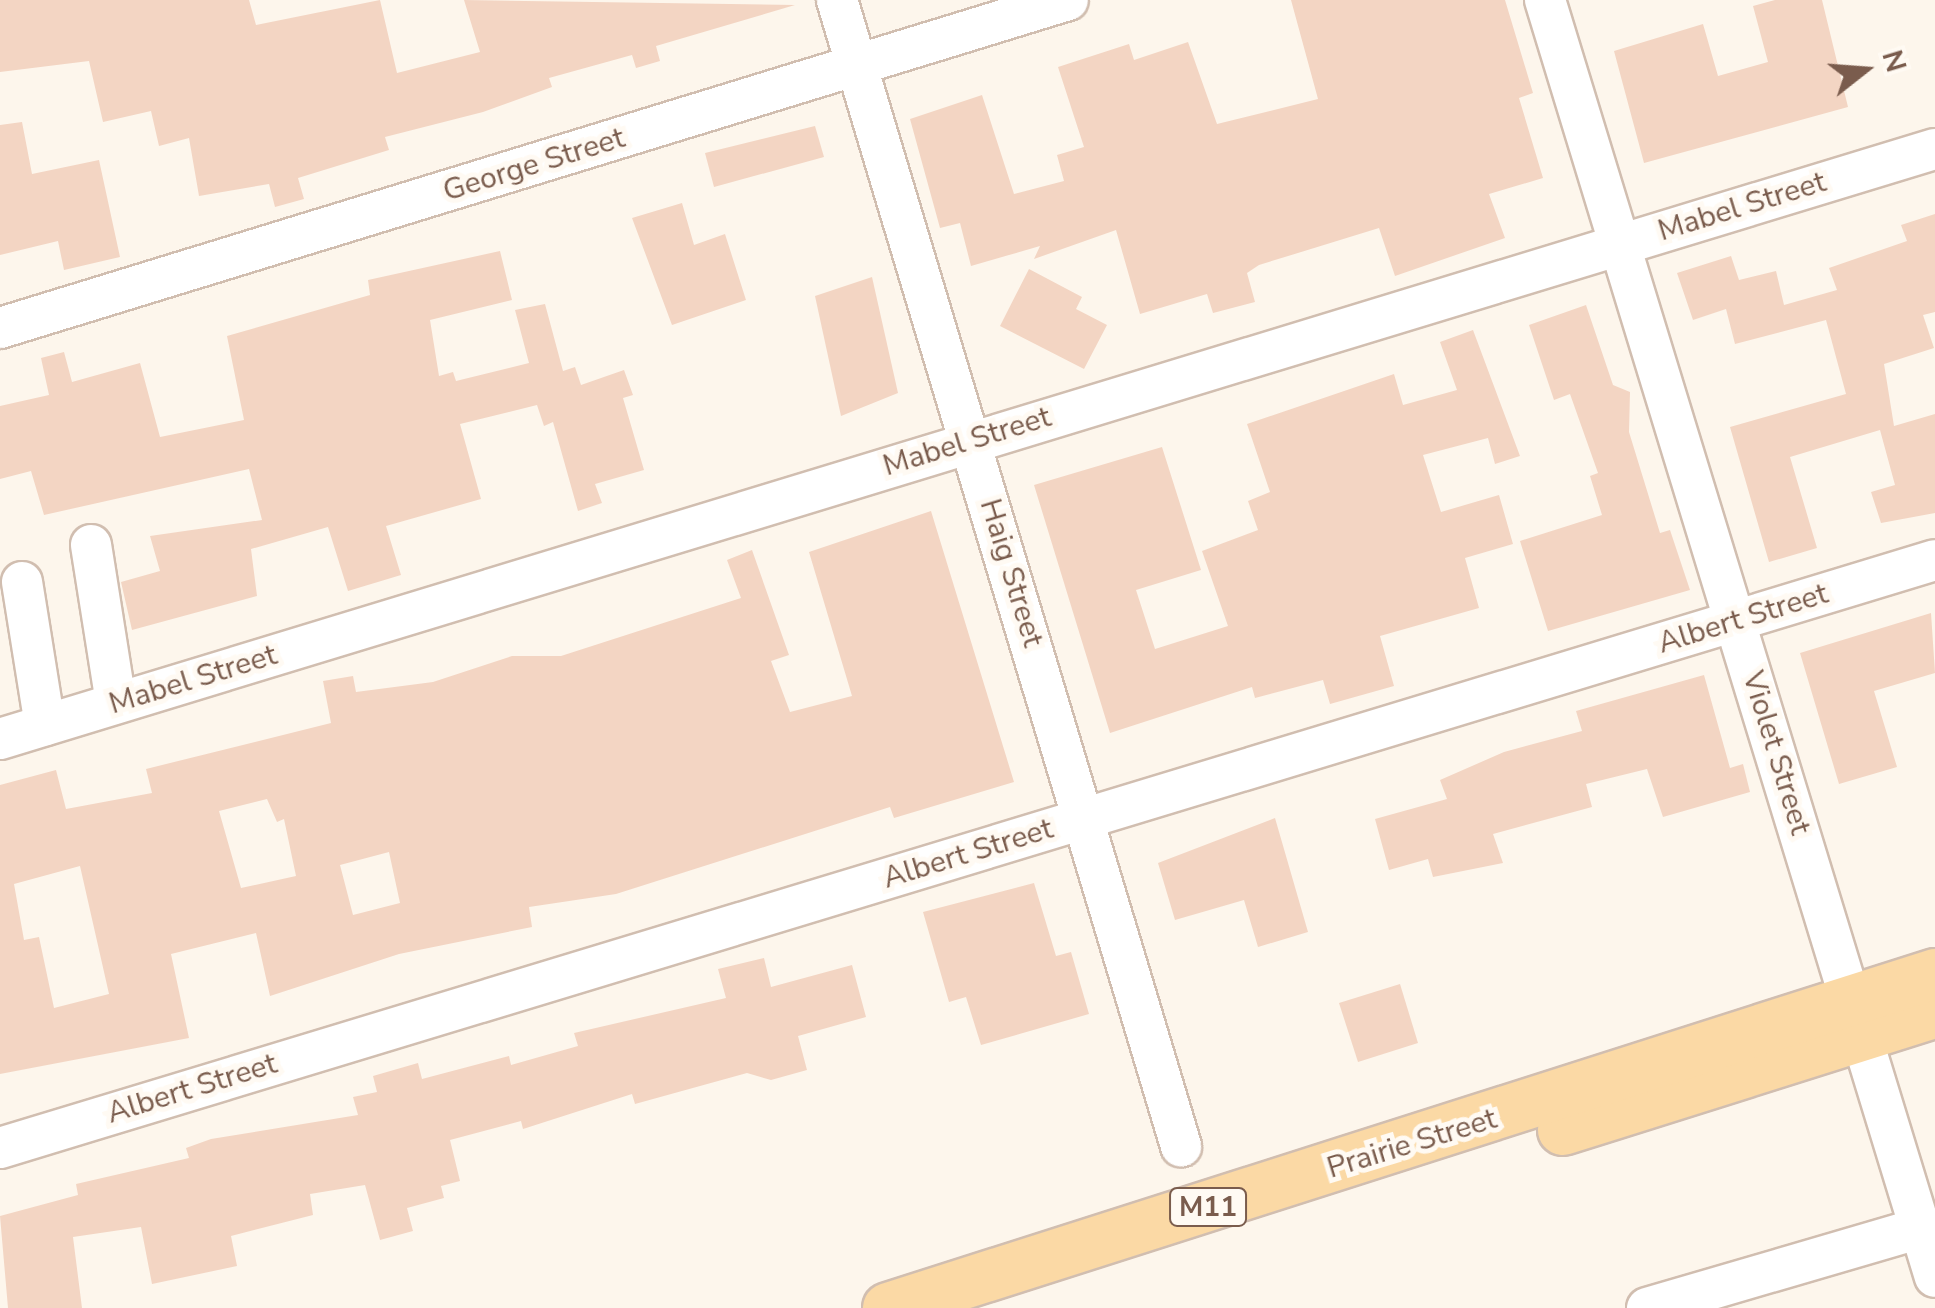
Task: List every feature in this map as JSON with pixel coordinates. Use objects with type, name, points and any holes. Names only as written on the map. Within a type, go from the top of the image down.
[{"type":"main road","name":"Prairie Street","points":[[979,1308],[1856,1018],[1935,974]]},
{"type":"main road","name":"Prairie Street","points":[[888,1308],[1856,1018],[1935,1013]]},
{"type":"street","name":"Haig Street","points":[[838,0],[1181,1146]]},
{"type":"street","name":"George Street","points":[[0,328],[1068,0]]},
{"type":"street","name":"Violet Street","points":[[1545,0],[1935,1277]]},
{"type":"street","name":"Mabel Street","points":[[0,739],[1935,149]]},
{"type":"street","points":[[99,544],[124,701]]},
{"type":"street","name":"Albert Street","points":[[0,1148],[1935,560]]},
{"type":"street","points":[[22,582],[44,725]]},
{"type":"street","points":[[1647,1308],[1920,1228]]},
{"type":"building","points":[[0,0],[249,0],[256,25],[380,0],[397,73],[480,52],[464,0],[795,5],[656,46],[660,61],[636,68],[632,55],[549,78],[552,87],[483,112],[385,137],[389,150],[298,178],[304,199],[275,207],[269,184],[199,196],[189,138],[159,146],[151,111],[103,122],[89,61],[0,72]]},
{"type":"building","points":[[1291,0],[1505,0],[1533,93],[1519,98],[1543,178],[1489,194],[1505,238],[1395,276],[1379,228],[1259,265],[1247,273],[1255,302],[1213,313],[1207,294],[1140,314],[1116,230],[1034,259],[1040,246],[971,266],[960,223],[940,228],[910,119],[982,95],[1014,194],[1064,181],[1057,155],[1084,147],[1058,67],[1129,44],[1134,60],[1188,42],[1217,124],[1318,99]]},
{"type":"building","points":[[1775,0],[1822,0],[1848,107],[1644,163],[1614,51],[1703,24],[1718,76],[1768,62],[1753,6]]},
{"type":"building","points":[[22,122],[32,174],[99,160],[120,257],[64,270],[58,241],[0,255],[0,125]]},
{"type":"building","points":[[815,126],[824,157],[714,187],[705,153]]},
{"type":"building","points":[[682,203],[694,245],[725,234],[746,300],[672,325],[632,218]]},
{"type":"building","points":[[1935,214],[1935,312],[1923,315],[1934,348],[1884,364],[1894,426],[1935,414],[1935,513],[1881,523],[1871,492],[1895,485],[1880,430],[1790,457],[1817,548],[1769,562],[1730,427],[1846,394],[1826,320],[1735,344],[1726,309],[1693,320],[1677,273],[1731,256],[1739,280],[1776,271],[1784,305],[1837,290],[1829,268],[1907,241],[1901,225]]},
{"type":"building","points":[[500,251],[512,300],[430,320],[439,376],[453,372],[456,381],[529,363],[515,310],[545,304],[563,371],[575,367],[581,385],[624,370],[633,395],[623,398],[644,470],[595,484],[602,503],[578,511],[553,422],[544,426],[537,405],[460,424],[481,499],[386,526],[401,575],[348,591],[328,527],[251,549],[257,596],[132,630],[121,582],[160,571],[150,536],[262,520],[249,469],[44,515],[31,471],[0,479],[0,406],[49,395],[41,358],[64,352],[72,382],[140,363],[160,437],[244,420],[227,336],[370,295],[368,280]]},
{"type":"building","points":[[1029,269],[1082,297],[1076,309],[1107,325],[1084,369],[1000,326]]},
{"type":"building","points":[[872,277],[898,393],[841,416],[815,296]]},
{"type":"building","points":[[1586,305],[1613,385],[1630,392],[1629,432],[1660,533],[1670,530],[1690,590],[1548,631],[1520,541],[1602,515],[1590,476],[1598,473],[1570,394],[1554,400],[1529,325]]},
{"type":"building","points":[[1473,330],[1520,456],[1495,464],[1488,438],[1423,455],[1441,512],[1499,495],[1513,544],[1465,558],[1479,608],[1380,636],[1394,686],[1330,704],[1323,680],[1255,698],[1252,687],[1110,733],[1034,485],[1162,447],[1201,570],[1136,590],[1155,649],[1228,626],[1202,551],[1258,530],[1248,501],[1270,492],[1247,424],[1394,374],[1403,405],[1457,390],[1440,342]]},
{"type":"building","points":[[931,511],[1014,782],[894,818],[890,807],[616,894],[529,907],[532,927],[399,954],[270,996],[256,933],[171,954],[189,1038],[0,1074],[0,785],[56,770],[66,809],[152,793],[146,769],[331,723],[323,681],[353,676],[356,692],[433,682],[512,656],[561,656],[741,598],[727,560],[752,550],[789,655],[771,661],[790,712],[852,696],[809,552]],"holes":[[[267,799],[277,822],[284,819],[296,876],[241,888],[219,811]],[[389,852],[400,903],[353,915],[340,865]],[[80,866],[109,994],[54,1008],[39,937],[24,940],[14,884]]]},
{"type":"building","points":[[1931,613],[1935,673],[1874,691],[1897,767],[1839,784],[1800,653]]},
{"type":"building","points":[[1704,675],[1730,768],[1743,764],[1750,792],[1663,817],[1647,769],[1586,784],[1592,807],[1493,834],[1503,863],[1433,877],[1428,859],[1389,870],[1375,819],[1447,799],[1440,780],[1504,752],[1582,731],[1576,711]]},
{"type":"building","points":[[1275,818],[1308,932],[1258,947],[1244,900],[1175,920],[1158,863]]},
{"type":"building","points":[[1034,883],[1056,956],[1071,952],[1089,1014],[981,1045],[966,997],[949,1002],[923,912]]},
{"type":"building","points":[[764,958],[771,987],[852,965],[866,1017],[798,1036],[807,1070],[771,1080],[747,1073],[635,1104],[632,1094],[523,1129],[521,1121],[450,1140],[460,1181],[441,1186],[444,1198],[407,1208],[413,1231],[380,1240],[365,1185],[310,1194],[313,1215],[231,1236],[237,1266],[152,1284],[141,1227],[73,1237],[82,1308],[8,1308],[0,1216],[78,1195],[76,1184],[189,1158],[186,1148],[211,1139],[358,1115],[353,1097],[377,1092],[373,1076],[418,1063],[422,1079],[509,1056],[511,1065],[578,1046],[574,1033],[726,998],[718,969]]},
{"type":"building","points":[[1400,984],[1418,1043],[1358,1062],[1339,1003]]}]
